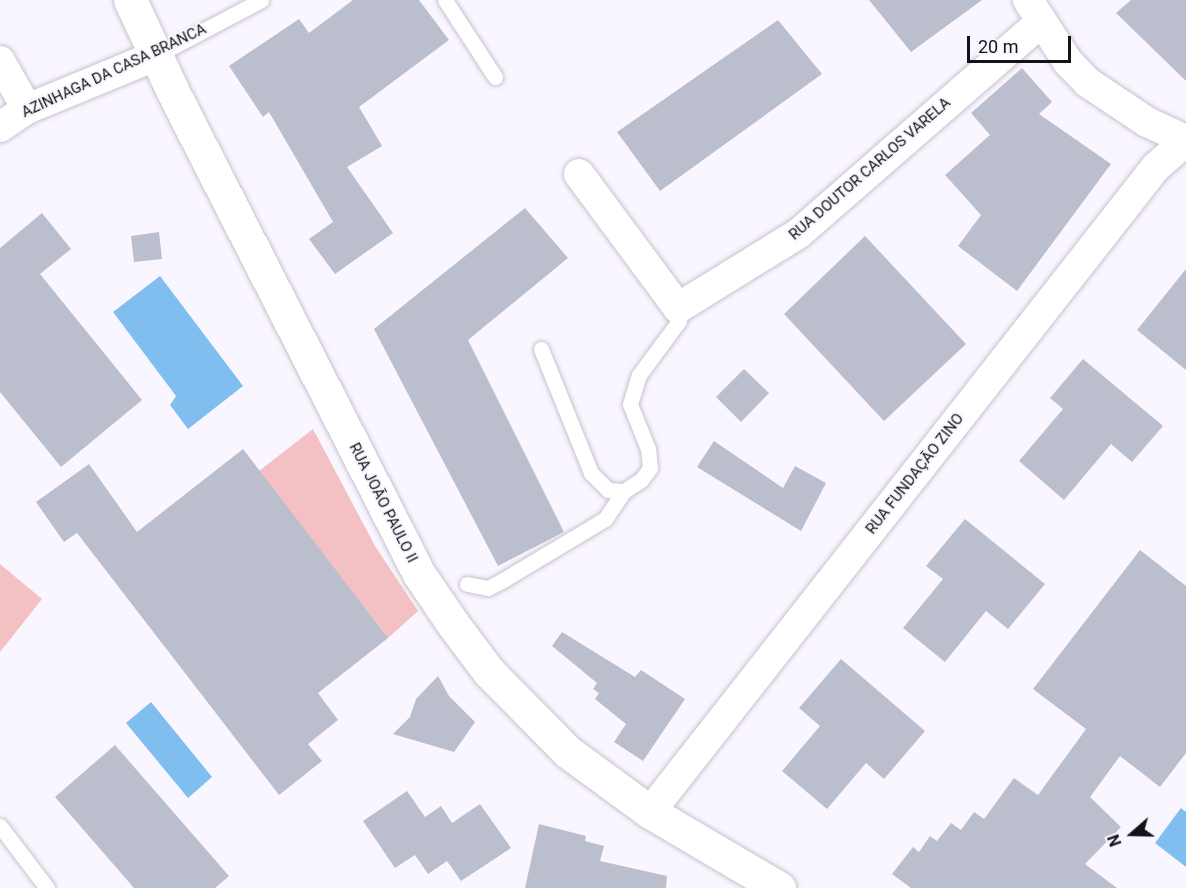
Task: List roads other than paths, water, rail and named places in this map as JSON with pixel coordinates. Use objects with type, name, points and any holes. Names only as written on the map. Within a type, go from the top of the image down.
[{"type":"street","name":"RUA JOÃO PAULO II","points":[[130,0],[155,56],[419,574],[489,672],[568,752],[650,812],[779,888]]},
{"type":"street","points":[[1034,11],[1068,62],[1087,82],[1147,122],[1186,141]]},
{"type":"street","name":"RUA DOUTOR CARLOS VARELA","points":[[678,308],[798,234],[1034,11]]},
{"type":"street","name":"AZINHAGA DA CASA BRANCA","points":[[0,127],[27,109],[155,56]]},
{"type":"street","points":[[0,61],[27,109]]},
{"type":"street","name":"RUA FUNDAÇÃO ZINO","points":[[650,812],[1156,167],[1186,141]]},
{"type":"street","points":[[579,174],[678,308]]},
{"type":"lane","name":"AZINHAGA DA CASA BRANCA","points":[[155,56],[261,0]]},
{"type":"lane","points":[[445,0],[495,77]]},
{"type":"lane","points":[[467,584],[488,588],[503,580],[605,519],[624,490],[641,480],[650,468],[648,449],[630,404],[639,375],[679,321],[678,308]]},
{"type":"lane","points":[[541,349],[591,473],[608,490],[624,490]]},
{"type":"lane","points":[[0,826],[47,888]]},
{"type":"water","points":[[160,276],[243,386],[188,429],[170,405],[176,396],[113,312]]},
{"type":"water","points":[[151,702],[212,777],[188,798],[126,723]]},
{"type":"water","points":[[1181,808],[1186,812],[1186,867],[1155,843]]}]
